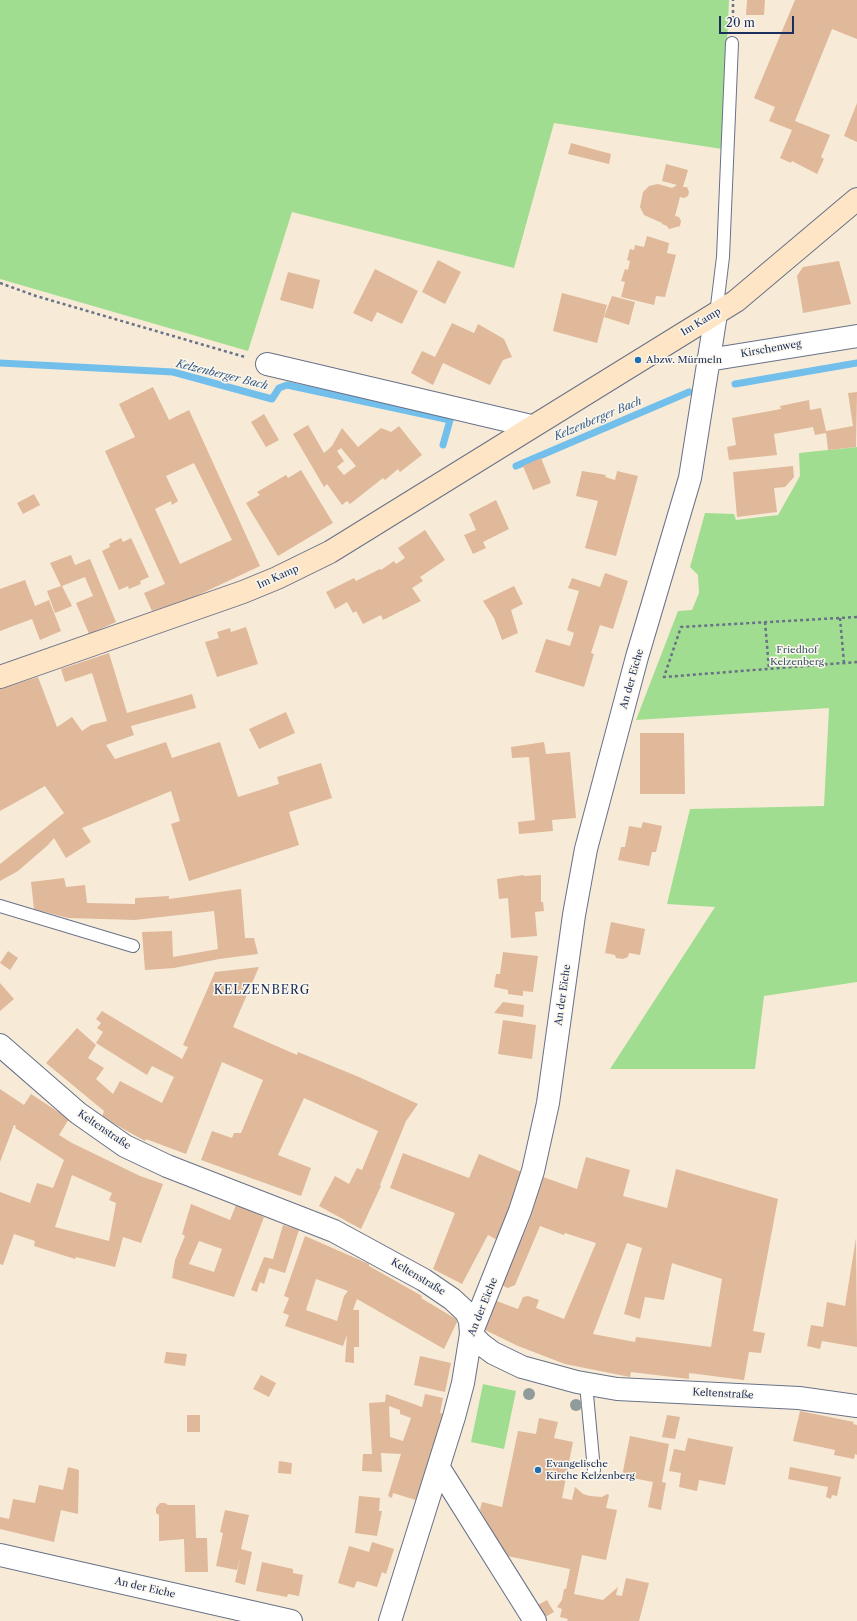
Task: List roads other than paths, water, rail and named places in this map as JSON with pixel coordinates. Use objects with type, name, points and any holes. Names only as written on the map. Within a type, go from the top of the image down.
[{"type":"main road","name":"Im Kamp","points":[[0,677],[209,605],[277,578],[348,541],[531,426],[716,314],[756,286],[857,199]]},
{"type":"street","points":[[708,360],[716,314]]},
{"type":"street","name":"Kirschenweg","points":[[708,360],[857,336]]},
{"type":"street","name":"An der Eiche","points":[[390,1621],[439,1468],[463,1383],[471,1334],[520,1211],[533,1170],[548,1103],[574,915],[586,849],[635,664],[684,501],[694,457],[708,360]]},
{"type":"street","points":[[266,364],[531,426]]},
{"type":"street","name":"Keltenstraße","points":[[0,1045],[78,1114],[125,1146],[167,1166],[334,1232],[424,1280],[452,1298],[466,1312],[470,1321],[471,1334],[493,1353],[522,1367],[586,1384],[635,1390],[799,1398],[857,1406]]},
{"type":"street","points":[[439,1468],[535,1621]]},
{"type":"street","name":"An der Eiche","points":[[0,1555],[291,1621]]},
{"type":"lane","points":[[716,314],[724,257],[732,43]]},
{"type":"lane","points":[[0,906],[133,946]]},
{"type":"lane","points":[[586,1384],[594,1470]]},
{"type":"waterway","name":"Kelzenberger Bach","points":[[0,363],[173,372],[272,399],[279,388],[287,385],[450,420],[443,445]]},
{"type":"waterway","name":"Kelzenberger Bach","points":[[735,384],[857,363]]},
{"type":"waterway","name":"Kelzenberger Bach","points":[[516,466],[689,392]]},
{"type":"place","name":"Abzw. Mürmeln","points":[[638,360]]},
{"type":"place","name":"Evangelische Kirche Kelzenberg","points":[[538,1470]]},
{"type":"district","name":"KELZENBERG","points":[[262,991]]},
{"type":"park label","name":"Friedhof Kelzenberg","points":[[797,656]]}]
